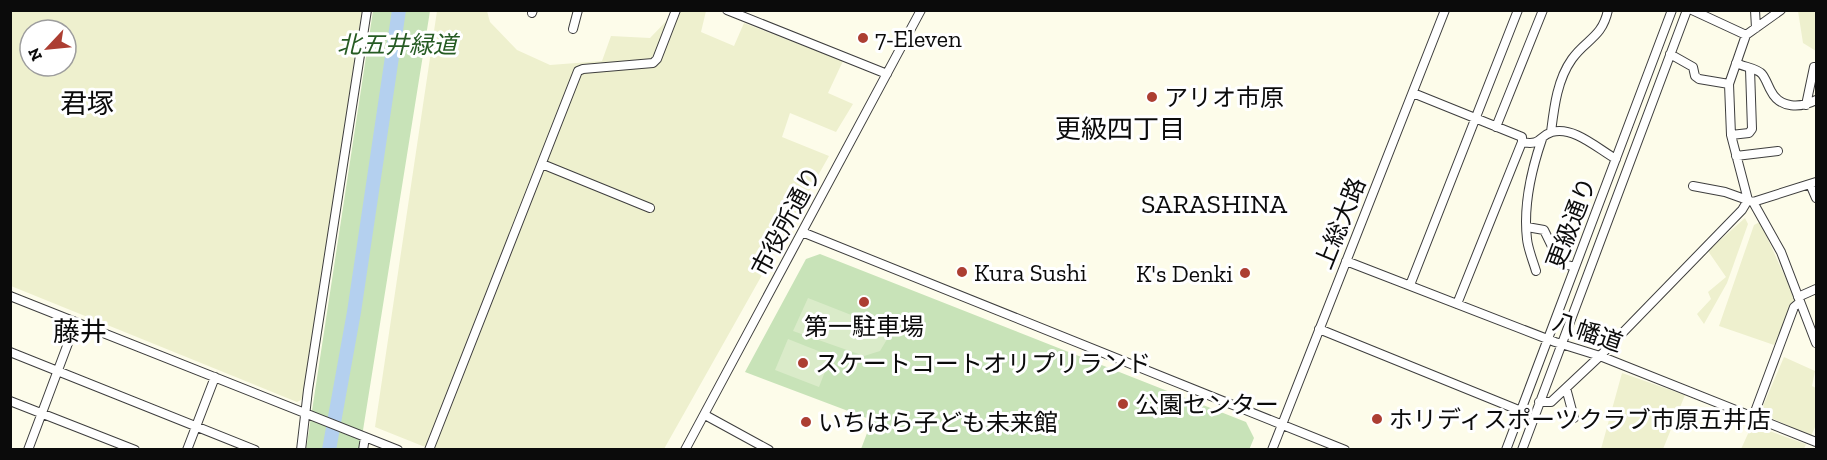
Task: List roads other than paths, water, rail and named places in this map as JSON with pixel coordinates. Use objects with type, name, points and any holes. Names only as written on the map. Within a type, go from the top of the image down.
[{"type":"street","points":[[301,450],[309,416],[308,390],[367,10]]},
{"type":"street","points":[[573,29],[578,10]]},
{"type":"street","points":[[429,450],[579,71],[653,63],[657,59],[676,10]]},
{"type":"street","points":[[728,10],[887,74]]},
{"type":"street","name":"市役所通り","points":[[685,450],[921,10]]},
{"type":"street","name":"上総大路","points":[[1272,450],[1445,10]]},
{"type":"street","points":[[1410,285],[1518,10]]},
{"type":"street","points":[[1496,127],[1543,10]]},
{"type":"street","points":[[1551,132],[1557,90],[1571,60],[1604,27],[1608,10]]},
{"type":"street","name":"更級通り","points":[[1506,450],[1672,10]]},
{"type":"street","name":"更級通り","points":[[1522,450],[1687,10]]},
{"type":"street","points":[[1692,10],[1746,35]]},
{"type":"street","points":[[1755,10],[1756,28]]},
{"type":"street","points":[[1781,10],[1746,35],[1729,84],[1731,135],[1751,201],[1781,252],[1816,343]]},
{"type":"street","points":[[1670,54],[1693,67],[1695,76],[1699,79],[1729,84]]},
{"type":"street","points":[[1736,63],[1764,75],[1772,94],[1780,102],[1796,107],[1816,100]]},
{"type":"street","points":[[1806,105],[1814,67]]},
{"type":"street","points":[[1731,135],[1749,133],[1752,129],[1750,69]]},
{"type":"street","points":[[1413,93],[1522,137],[1522,142],[1457,304]]},
{"type":"street","points":[[1522,142],[1532,143],[1551,132],[1567,132],[1580,137],[1616,159]]},
{"type":"street","points":[[1536,271],[1527,239],[1529,180],[1542,139]]},
{"type":"street","points":[[1736,156],[1778,152]]},
{"type":"street","points":[[542,164],[650,208]]},
{"type":"street","points":[[1539,402],[1551,402],[1600,356],[1751,201],[1813,183],[1816,198]]},
{"type":"street","points":[[1693,186],[1725,192],[1751,201]]},
{"type":"street","points":[[1527,227],[1544,230],[1560,263],[1575,267]]},
{"type":"street","points":[[802,232],[1345,450]]},
{"type":"street","name":"八幡道","points":[[1346,261],[1561,344],[1600,356],[1816,442]]},
{"type":"street","points":[[1753,417],[1794,307],[1799,299],[1816,289]]},
{"type":"street","points":[[10,296],[398,450]]},
{"type":"street","points":[[28,450],[76,322]]},
{"type":"street","points":[[1319,329],[1521,411]]},
{"type":"street","points":[[10,352],[255,450]]},
{"type":"street","points":[[187,450],[215,377]]},
{"type":"street","points":[[1566,388],[1574,418]]},
{"type":"street","points":[[10,401],[135,450]]},
{"type":"street","points":[[705,415],[769,450]]},
{"type":"street","points":[[363,450],[365,437]]},
{"type":"street","points":[[1814,450],[1816,442]]},
{"type":"waterway","points":[[329,450],[354,312],[399,10]]},
{"type":"place","name":"7-Eleven","points":[[863,38]]},
{"type":"place","name":"アリオ市原","points":[[1152,97]]},
{"type":"place","name":"Kura Sushi","points":[[962,272]]},
{"type":"place","name":"K's Denki","points":[[1245,273]]},
{"type":"place","name":"第一駐車場","points":[[864,302]]},
{"type":"place","name":"スケートコートオリプリランド","points":[[803,363]]},
{"type":"place","name":"公園センター","points":[[1123,404]]},
{"type":"place","name":"ホリディスポーツクラブ市原五井店","points":[[1377,419]]},
{"type":"place","name":"いちはら子ども未来館","points":[[806,422]]},
{"type":"district","name":"君塚","points":[[87,104]]},
{"type":"district","name":"更級四丁目","points":[[1120,129]]},
{"type":"district","name":"SARASHINA","points":[[1214,204]]},
{"type":"district","name":"藤井","points":[[80,332]]},
{"type":"park label","name":"北五井緑道","points":[[397,44]]}]
